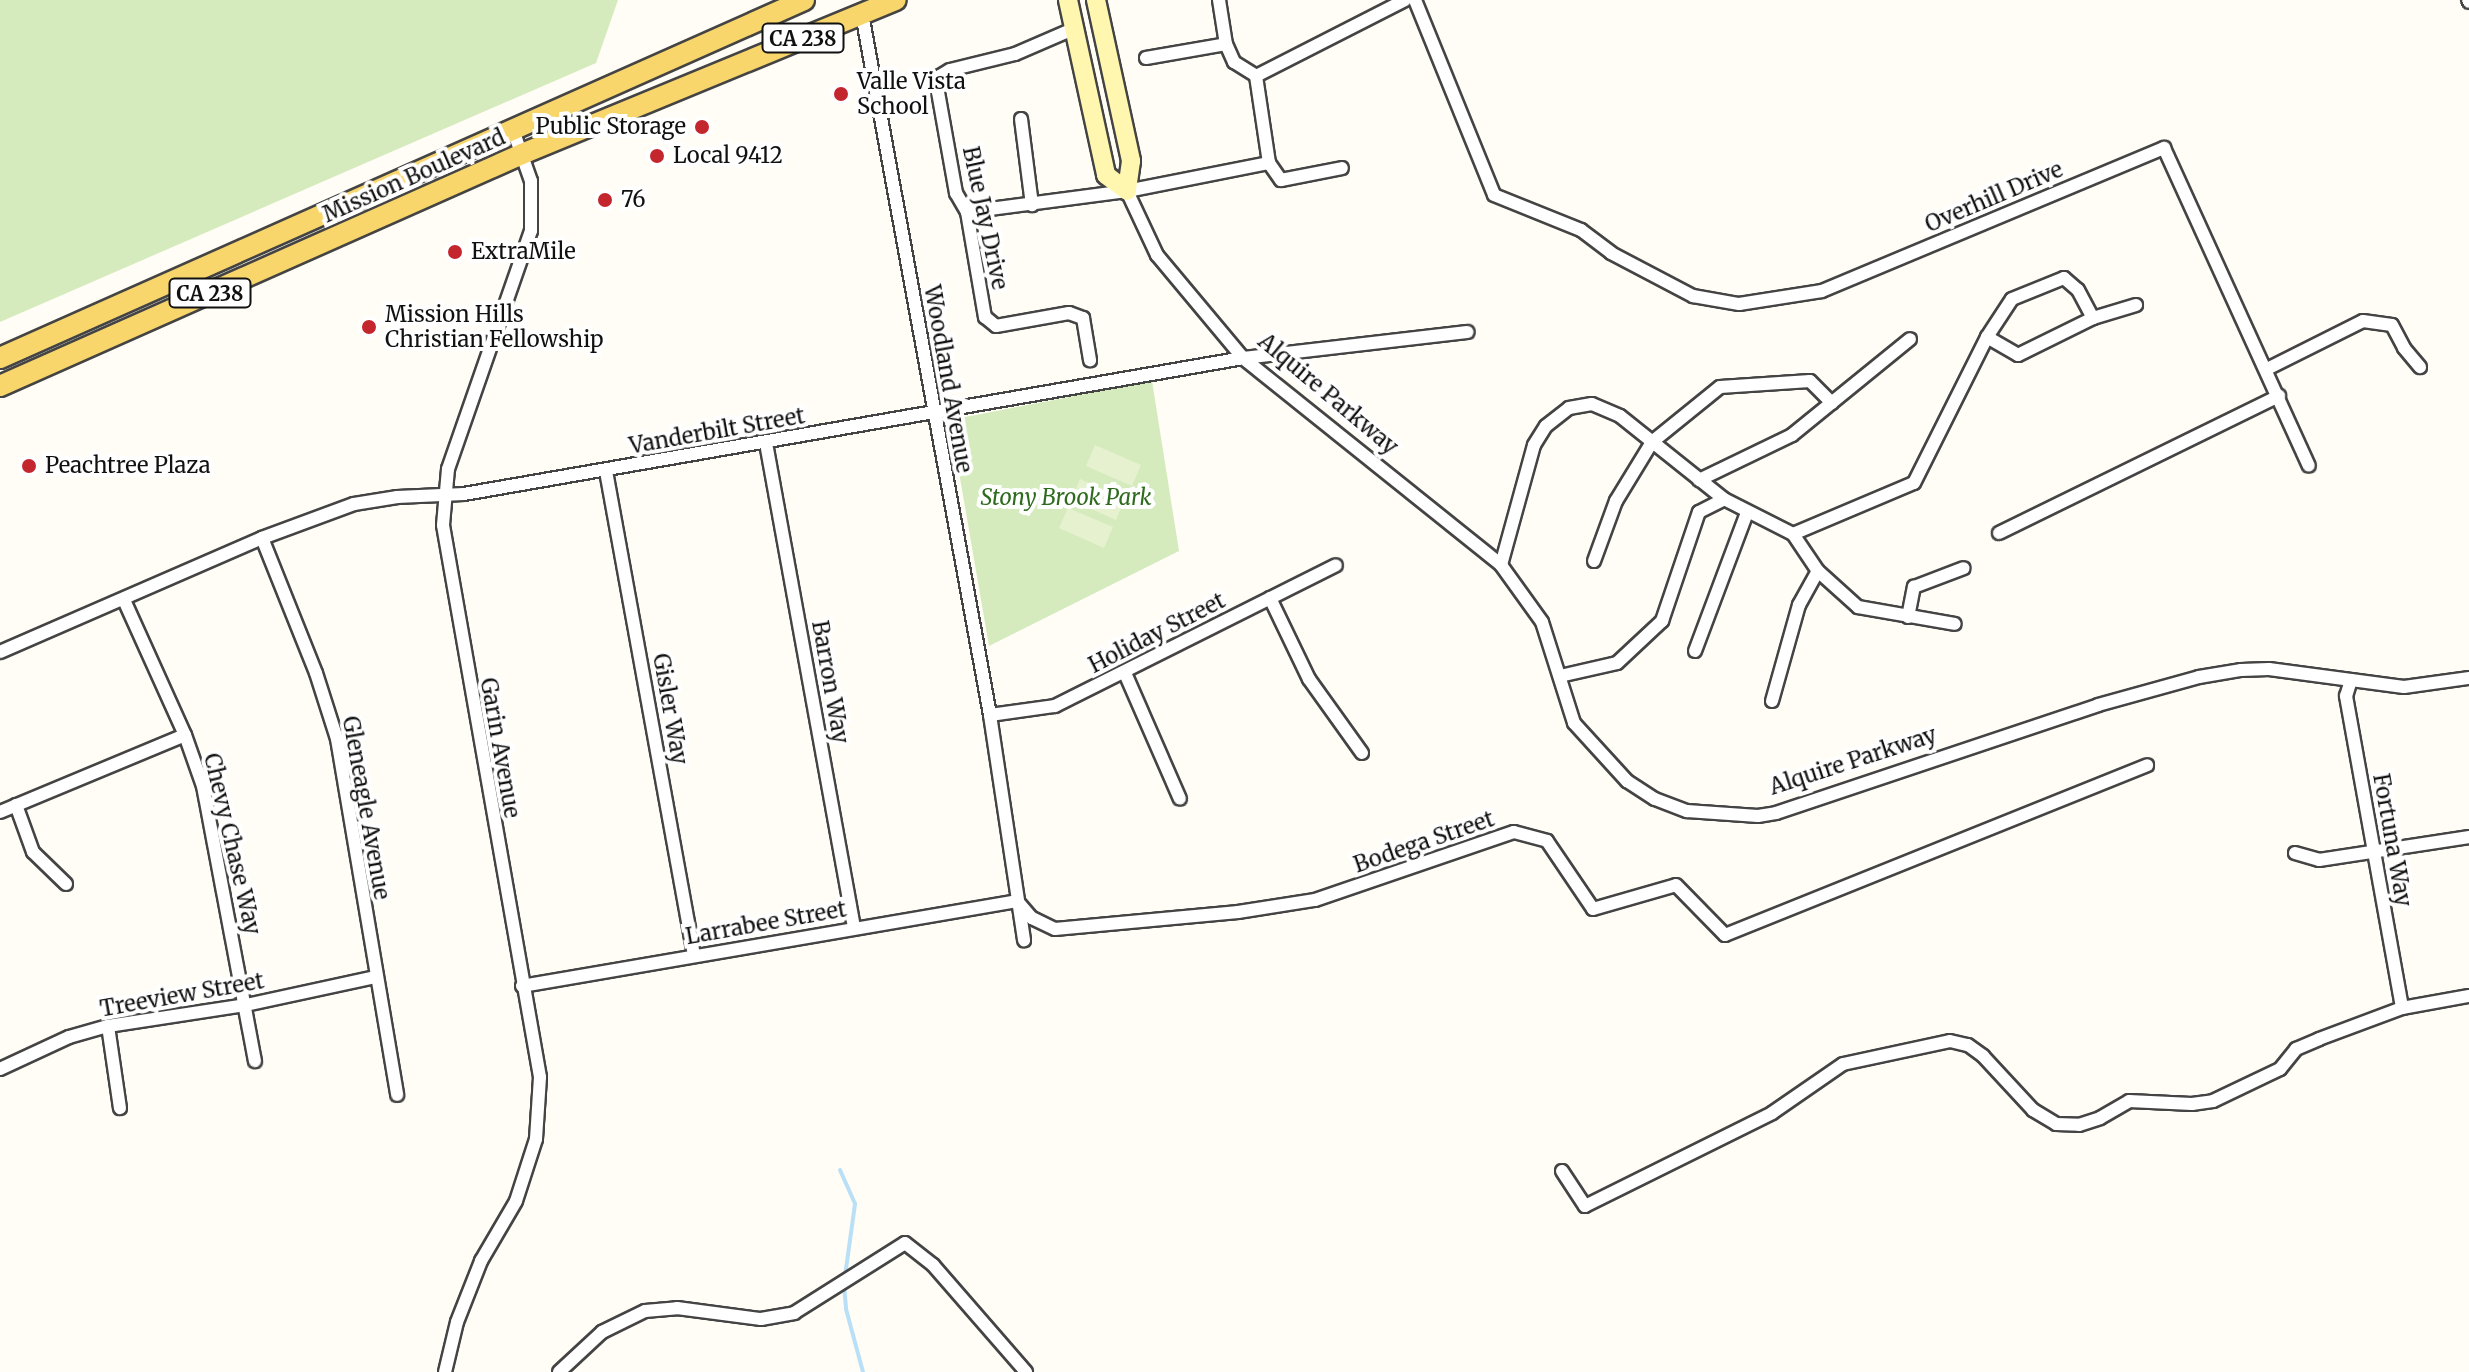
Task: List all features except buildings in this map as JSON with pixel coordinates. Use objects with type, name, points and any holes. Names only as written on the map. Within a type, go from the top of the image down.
[{"type":"main road","name":"Mission Boulevard","points":[[0,386],[522,154],[895,0]]},
{"type":"main road","name":"Alquire Parkway","points":[[1068,0],[1106,175],[1127,191],[1131,161],[1096,0]]},
{"type":"main road","name":"Mission Boulevard","points":[[0,358],[800,1]]},
{"type":"street","points":[[1219,0],[1226,44],[1234,62],[1256,76],[1269,163],[1281,180],[1342,168]]},
{"type":"street","points":[[1256,76],[1405,0]]},
{"type":"street","name":"Overhill Drive","points":[[1415,0],[1494,195],[1581,230],[1611,253],[1693,296],[1739,304],[1822,291],[2164,148],[2309,466]]},
{"type":"street","name":"Woodland Avenue","points":[[862,14],[990,715],[1024,940]]},
{"type":"street","name":"Blue Jay Drive","points":[[1073,29],[1015,54],[950,70],[940,76],[938,92],[956,193],[967,212],[985,317],[996,326],[1069,313],[1083,318],[1090,360]]},
{"type":"street","points":[[1146,58],[1226,44]]},
{"type":"street","points":[[1021,119],[1032,205]]},
{"type":"street","name":"Garin Avenue","points":[[445,1372],[457,1322],[481,1261],[516,1201],[536,1139],[540,1077],[447,563],[443,525],[448,469],[531,231],[531,181],[512,127]]},
{"type":"street","points":[[967,212],[1127,191],[1269,163]]},
{"type":"street","name":"Alquire Parkway","points":[[1127,191],[1157,255],[1243,358],[1501,565],[1542,622],[1574,723],[1627,781],[1655,799],[1687,811],[1758,816],[2098,705],[2199,677],[2269,669],[2404,687],[2469,678]]},
{"type":"street","points":[[1793,534],[1914,483],[1987,337],[2012,299],[2064,278],[2078,290],[2093,318]]},
{"type":"street","points":[[1987,337],[2018,355],[2093,318],[2136,305]]},
{"type":"street","points":[[2267,369],[2363,321],[2392,325],[2404,348],[2420,367]]},
{"type":"street","name":"Vanderbilt Street","points":[[0,652],[262,538],[354,504],[397,497],[446,495],[606,471],[1243,358],[1467,332]]},
{"type":"street","points":[[1699,480],[1792,435],[1910,339]]},
{"type":"street","points":[[1594,561],[1616,501],[1652,442],[1720,387],[1810,381],[1832,403]]},
{"type":"street","points":[[1999,533],[2279,396]]},
{"type":"street","points":[[1501,565],[1534,445],[1546,426],[1569,408],[1592,404],[1620,416],[1724,499],[1793,534],[1818,571],[1858,607],[1955,624]]},
{"type":"street","name":"Barron Way","points":[[766,443],[854,928]]},
{"type":"street","name":"Gisler Way","points":[[606,471],[694,955]]},
{"type":"street","points":[[1560,676],[1617,663],[1662,621],[1699,512],[1724,499]]},
{"type":"street","points":[[1695,651],[1747,513]]},
{"type":"street","name":"Gleneagle Avenue","points":[[262,538],[316,673],[337,739],[397,1095]]},
{"type":"street","name":"Holiday Street","points":[[990,715],[1055,706],[1336,565]]},
{"type":"street","points":[[1908,617],[1914,587],[1964,568]]},
{"type":"street","points":[[1772,701],[1799,605],[1818,571]]},
{"type":"street","points":[[1270,598],[1309,679],[1362,753]]},
{"type":"street","name":"Chevy Chase Way","points":[[124,600],[185,735],[203,786],[255,1061]]},
{"type":"street","points":[[1125,673],[1180,799]]},
{"type":"street","name":"Fortuna Way","points":[[2351,680],[2346,696],[2402,1008]]},
{"type":"street","points":[[0,812],[185,735]]},
{"type":"street","name":"Bodega Street","points":[[1017,901],[1032,918],[1055,929],[1238,912],[1315,900],[1514,832],[1547,841],[1593,909],[1676,885],[1725,935],[2147,765]]},
{"type":"street","points":[[16,805],[33,852],[66,884]]},
{"type":"street","points":[[2295,853],[2319,860],[2469,837]]},
{"type":"street","name":"Larrabee Street","points":[[522,986],[1017,901]]},
{"type":"street","name":"Treeview Street","points":[[0,1069],[69,1037],[108,1026],[246,1005],[376,977]]},
{"type":"street","points":[[1562,1171],[1585,1206],[1772,1113],[1843,1064],[1950,1041],[1968,1045],[1983,1056],[2033,1110],[2056,1124],[2079,1125],[2100,1118],[2129,1101],[2192,1104],[2213,1101],[2280,1069],[2296,1049],[2402,1008],[2469,996]]},
{"type":"street","points":[[108,1026],[120,1108]]},
{"type":"street","points":[[559,1372],[602,1332],[645,1311],[677,1308],[761,1319],[794,1313],[905,1243],[933,1265],[1026,1372]]},
{"type":"green space","points":[[0,0],[618,0],[596,63],[0,322]]},
{"type":"green space","name":"Stony Brook Park","points":[[1152,381],[1179,551],[989,646],[950,420]]},
{"type":"green space","points":[[1095,445],[1141,465],[1132,486],[1086,466]]},
{"type":"green space","points":[[1080,479],[1125,499],[1116,520],[1071,500]]},
{"type":"green space","points":[[1068,508],[1113,527],[1104,548],[1059,528]]},
{"type":"waterway","points":[[840,1170],[855,1204],[845,1276]]},
{"type":"waterway","points":[[844,1285],[846,1309],[863,1372]]},
{"type":"place","name":"Valle Vista School","points":[[841,94]]},
{"type":"place","name":"Public Storage","points":[[702,127]]},
{"type":"place","name":"Local 9412","points":[[657,156]]},
{"type":"place","name":"76","points":[[605,200]]},
{"type":"place","name":"ExtraMile","points":[[455,252]]},
{"type":"place","name":"Mission Hills Christian Fellowship","points":[[369,327]]},
{"type":"place","name":"Peachtree Plaza","points":[[29,466]]}]
